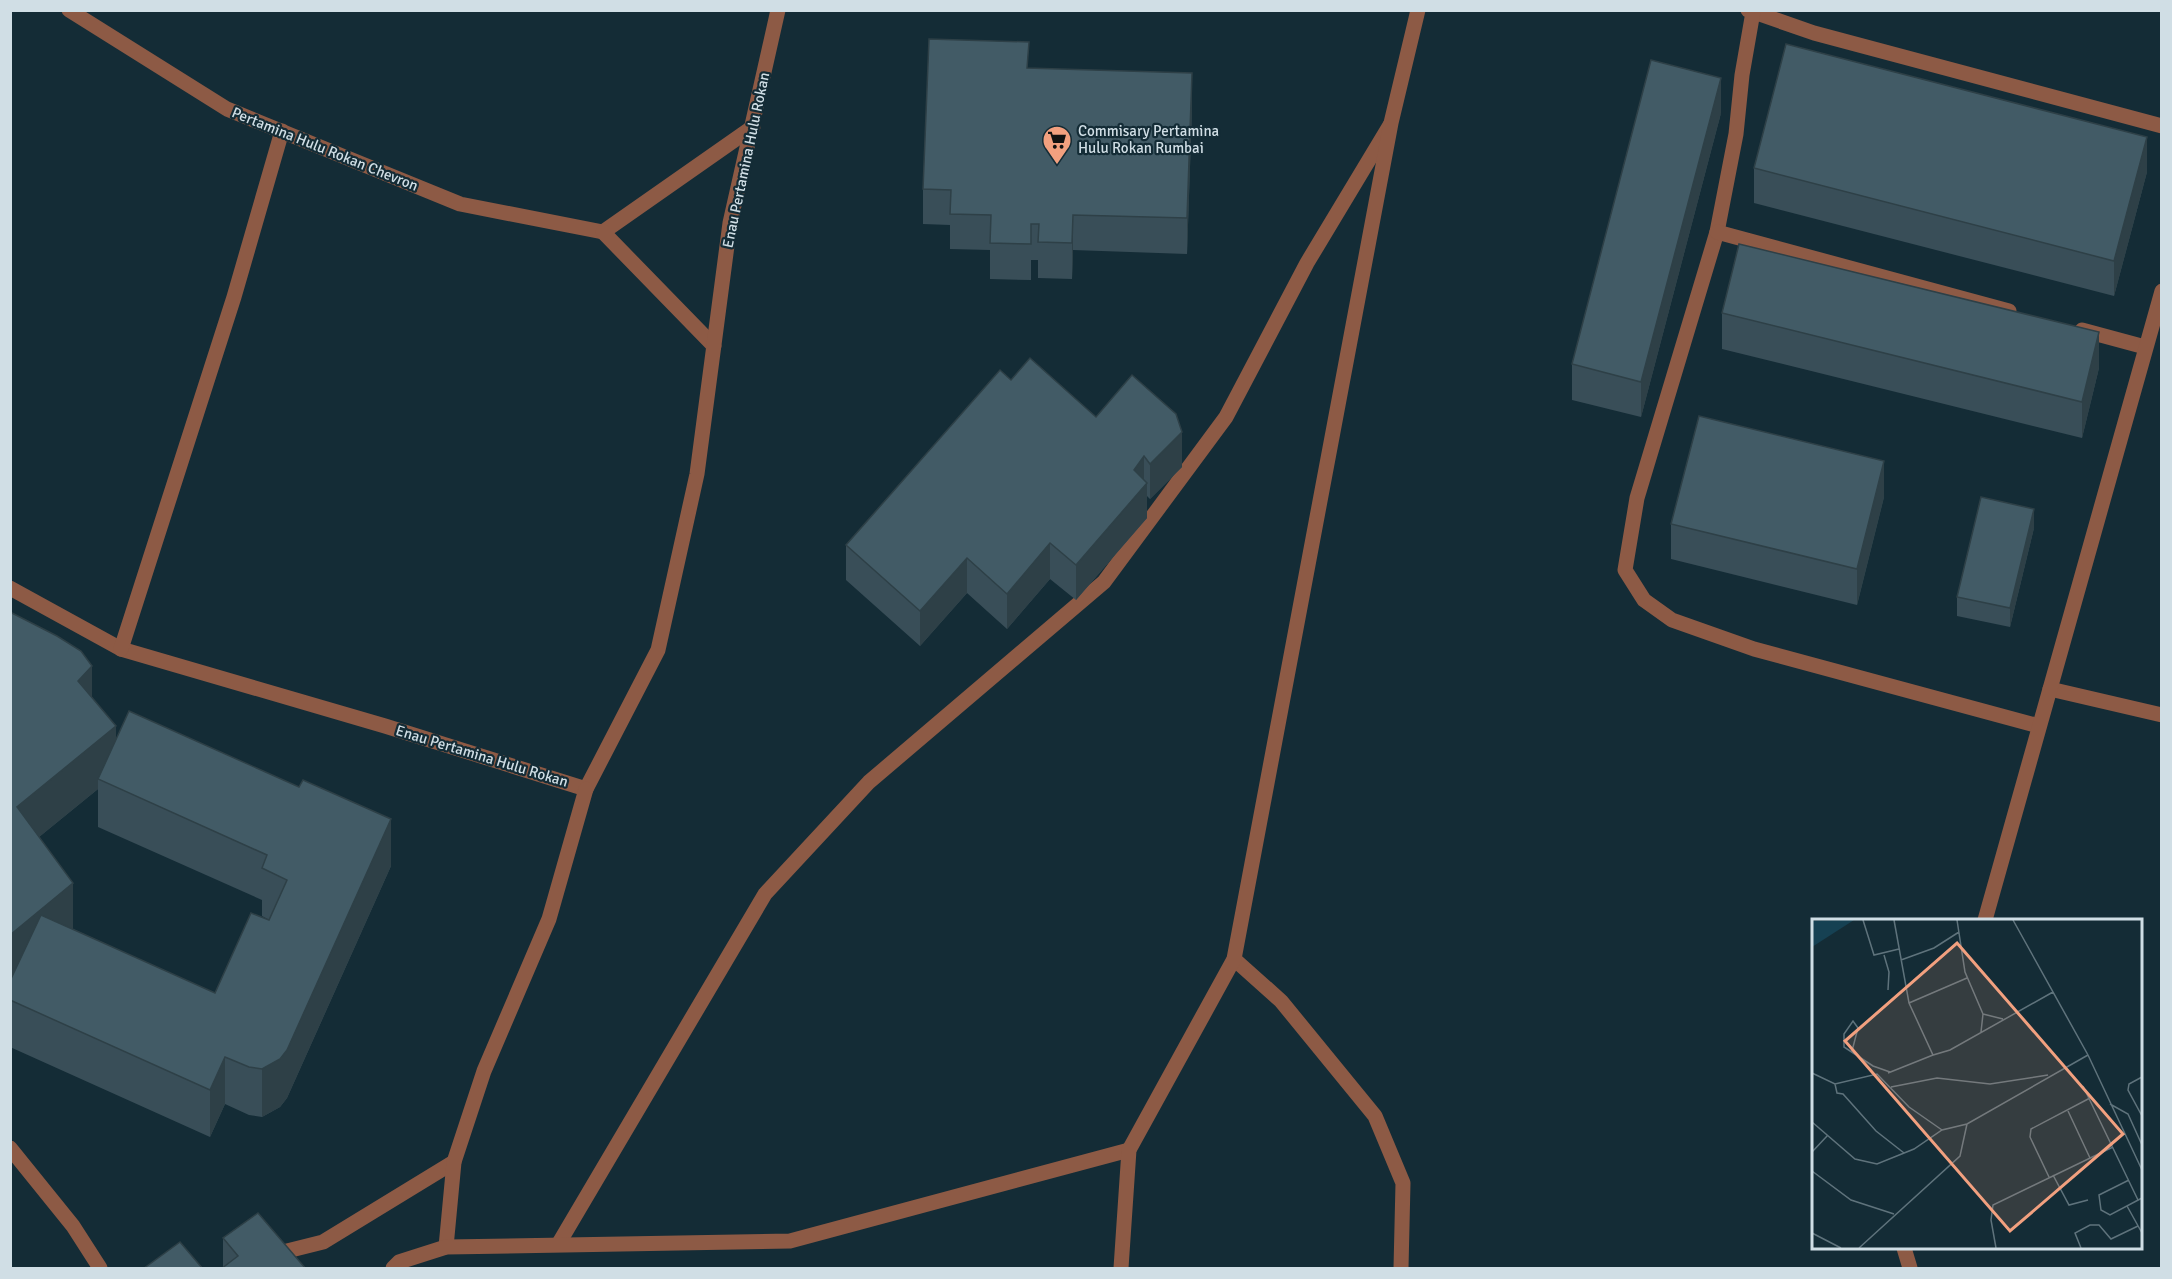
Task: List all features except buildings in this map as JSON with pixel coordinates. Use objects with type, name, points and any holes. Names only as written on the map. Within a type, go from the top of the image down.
[{"type":"street","name":"Pertamina Hulu Rokan Chevron","points":[[69,10],[227,109],[460,204],[603,232]]},
{"type":"street","name":"Enau Pertamina Hulu Rokan","points":[[10,588],[121,649],[484,756],[586,789],[658,650],[698,474],[730,224],[778,10]]},
{"type":"street","points":[[1121,1269],[1129,1150],[1234,959],[1391,123],[1418,10]]},
{"type":"street","points":[[2039,726],[1754,649],[1672,620],[1644,600],[1625,570],[1637,498],[1717,232],[1737,134],[1751,11],[1814,33],[2162,126]]},
{"type":"street","points":[[559,1243],[765,894],[869,782],[1104,582],[1226,417],[1307,263],[1391,123]]},
{"type":"street","points":[[714,346],[603,232],[753,127]]},
{"type":"street","points":[[121,649],[234,297],[282,131]]},
{"type":"street","points":[[1717,232],[2030,316]]},
{"type":"street","points":[[1986,919],[2162,291]]},
{"type":"street","points":[[2064,326],[2145,347]]},
{"type":"street","points":[[2050,689],[2162,715]]},
{"type":"street","points":[[446,1247],[454,1162],[484,1071],[549,919],[586,789]]},
{"type":"street","points":[[1234,959],[1281,1001],[1375,1116],[1403,1183],[1401,1269]]},
{"type":"street","points":[[10,1148],[73,1226],[100,1269]]},
{"type":"street","points":[[393,1269],[399,1263],[446,1247],[559,1243],[790,1241],[1129,1150]]},
{"type":"street","points":[[252,1260],[322,1242],[454,1162]]},
{"type":"street","points":[[1904,1249],[1910,1269]]},
{"type":"place","name":"Commisary Pertamina Hulu Rokan Rumbai","points":[[1057,166]]}]
